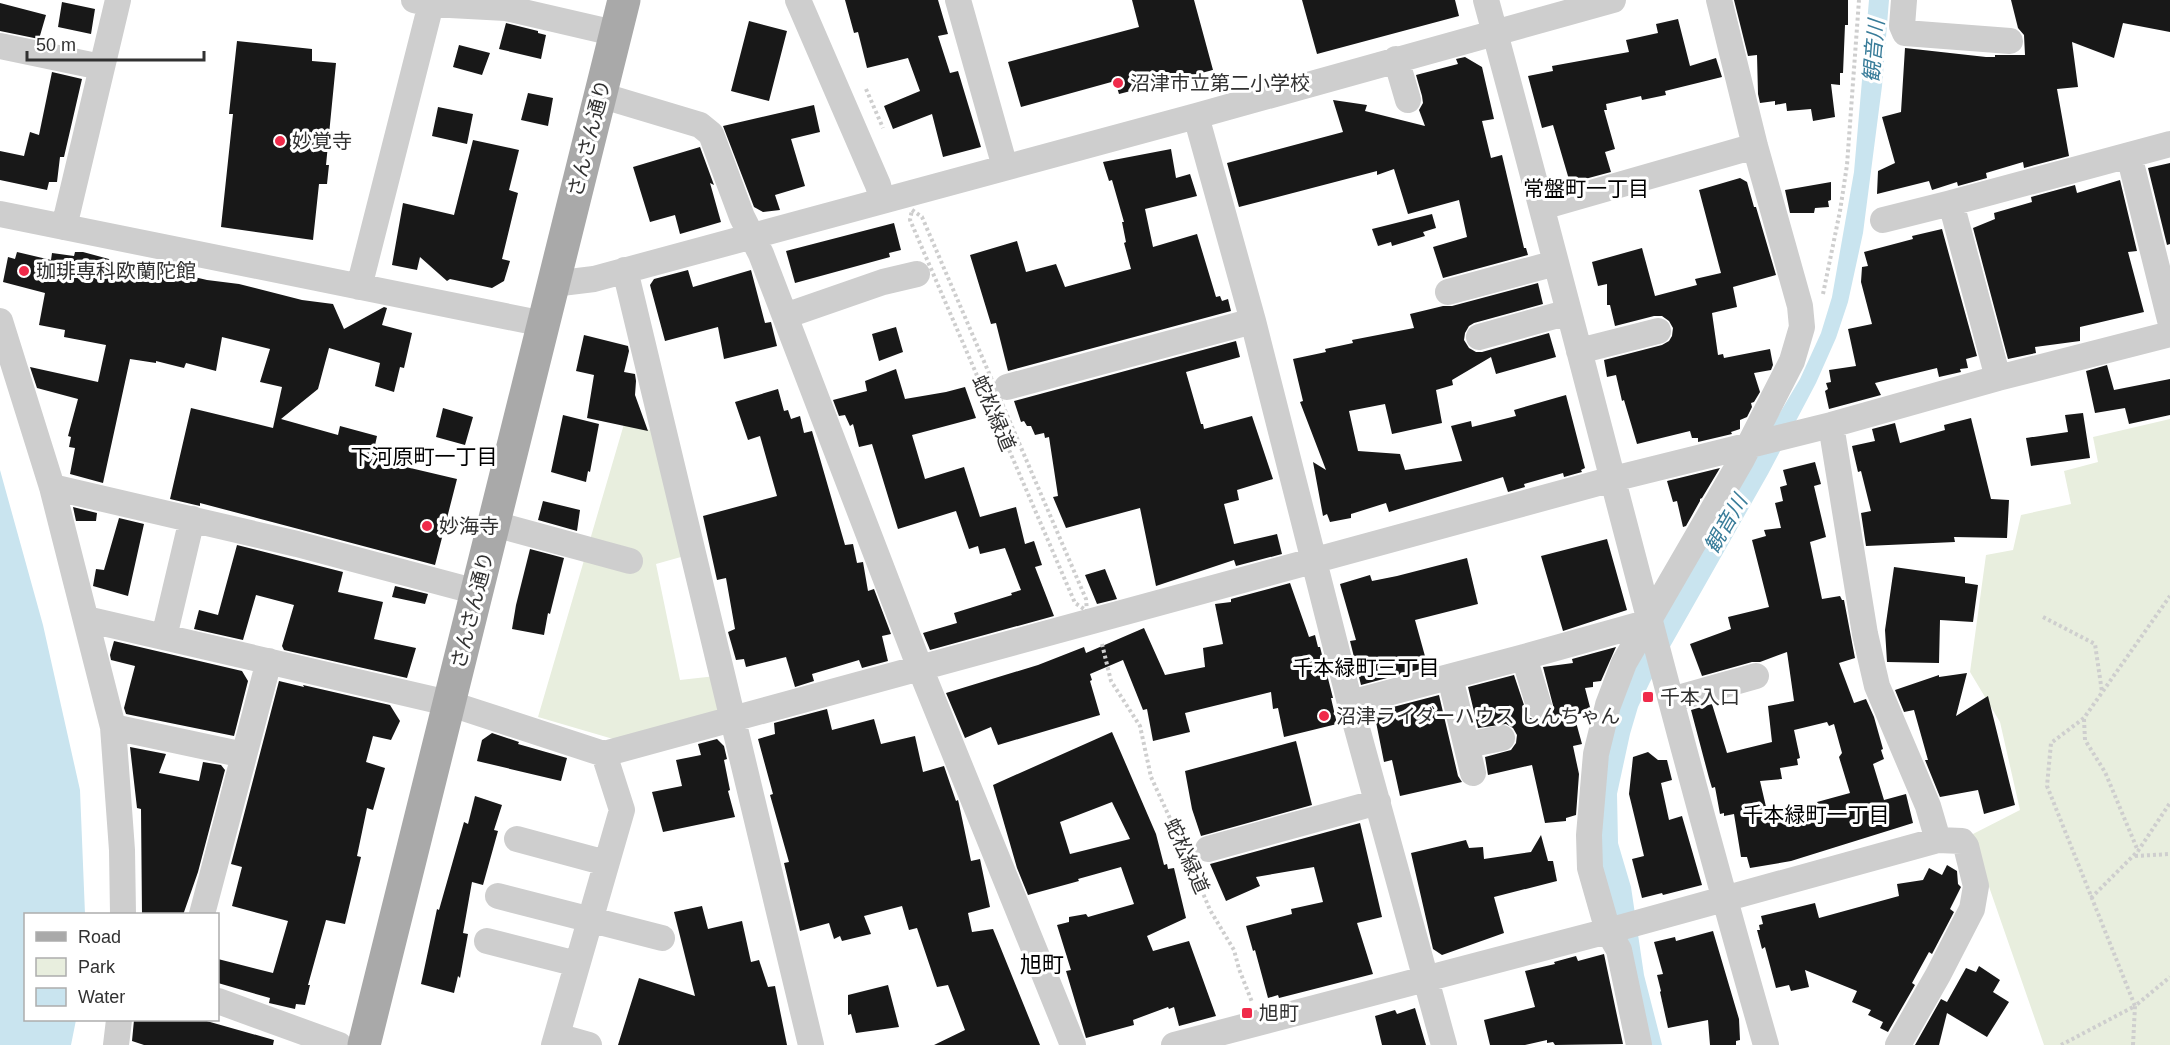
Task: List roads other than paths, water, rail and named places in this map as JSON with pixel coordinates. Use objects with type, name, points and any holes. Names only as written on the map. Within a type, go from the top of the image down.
[{"type":"main road","name":"さんさん通り","points":[[364,1045],[624,0]]},
{"type":"street","points":[[64,227],[118,0]]},
{"type":"street","points":[[798,0],[878,185],[882,200]]},
{"type":"street","points":[[958,0],[1005,167]]},
{"type":"street","points":[[1486,0],[1557,263],[1650,624],[1766,1045]]},
{"type":"street","points":[[553,284],[594,279],[1613,0]]},
{"type":"street","points":[[1639,1045],[1619,950],[1590,868],[1589,835],[1600,733],[1616,682],[1633,647],[1650,624],[1752,443],[1792,361],[1802,327],[1810,311],[1755,146],[1719,0]]},
{"type":"street","points":[[1904,0],[1902,26],[1905,33],[2010,41]]},
{"type":"street","points":[[359,287],[425,1],[507,4],[614,33]]},
{"type":"street","points":[[0,46],[101,67]]},
{"type":"street","points":[[1396,60],[1408,100]]},
{"type":"street","points":[[600,95],[700,124],[711,134],[751,235],[761,254],[920,668],[1073,1045]]},
{"type":"street","points":[[1196,116],[1253,321],[1350,704],[1444,1045]]},
{"type":"street","points":[[1883,220],[2170,144]]},
{"type":"street","points":[[1542,207],[1755,146]]},
{"type":"street","points":[[2129,155],[2170,320]]},
{"type":"street","points":[[1951,203],[1998,378]]},
{"type":"street","points":[[0,214],[544,324]]},
{"type":"street","points":[[1448,292],[1557,263]]},
{"type":"street","points":[[625,270],[811,1045]]},
{"type":"street","points":[[785,316],[883,282],[917,274]]},
{"type":"street","points":[[1479,337],[1569,312]]},
{"type":"street","points":[[0,321],[52,487],[113,727],[122,850],[123,913]]},
{"type":"street","points":[[1007,387],[1253,321]]},
{"type":"street","points":[[1580,351],[1658,331]]},
{"type":"street","points":[[86,619],[448,703],[604,754],[1612,479],[1831,424],[2170,334]]},
{"type":"street","points":[[1831,424],[1865,634],[1877,686],[1928,806],[1938,840]]},
{"type":"street","points":[[52,487],[297,544],[477,592]]},
{"type":"street","points":[[164,637],[192,519]]},
{"type":"street","points":[[494,524],[630,561]]},
{"type":"street","points":[[1350,704],[1650,624]]},
{"type":"street","points":[[1524,657],[1539,706]]},
{"type":"street","points":[[203,913],[269,661]]},
{"type":"street","points":[[1671,700],[1756,676]]},
{"type":"street","points":[[1450,677],[1473,773]]},
{"type":"street","points":[[113,727],[244,755]]},
{"type":"street","points":[[1467,745],[1502,738]]},
{"type":"street","points":[[589,1045],[555,1040],[622,810],[604,754]]},
{"type":"street","points":[[1208,849],[1378,802]]},
{"type":"street","points":[[517,839],[606,863]]},
{"type":"street","points":[[1174,1045],[1611,930],[1938,840],[1962,841],[1966,846],[1976,886],[1972,909],[1898,1045]]},
{"type":"street","points":[[498,896],[662,938]]},
{"type":"street","points":[[487,941],[577,964]]},
{"type":"street","points":[[219,1001],[339,1045]]},
{"type":"street","points":[[116,1045],[119,1021]]},
{"type":"water","name":"観音川","points":[[1869,0],[1889,0],[1882,86],[1863,233],[1848,302],[1836,338],[1816,383],[1638,707],[1617,794],[1618,843],[1631,887],[1644,975],[1662,1045],[1647,1045],[1599,875],[1597,844],[1615,702],[1724,507],[1800,379],[1821,333],[1832,297],[1854,172]]},
{"type":"water","points":[[0,470],[43,625],[80,790],[85,913],[24,913],[24,1021],[76,1021],[71,1045],[0,1045]]},
{"type":"place","name":"沼津市立第二小学校","points":[[1118,83]]},
{"type":"place","name":"妙覚寺","points":[[280,141]]},
{"type":"place","name":"珈琲専科欧蘭陀館","points":[[24,271]]},
{"type":"place","name":"妙海寺","points":[[427,526]]},
{"type":"place","name":"千本入口","points":[[1648,697]]},
{"type":"place","name":"沼津ライダーハウス しんちゃん","points":[[1324,716]]},
{"type":"place","name":"旭町","points":[[1247,1013]]},
{"type":"district","name":"常盤町一丁目","points":[[1586,189]]},
{"type":"district","name":"下河原町一丁目","points":[[424,457]]},
{"type":"district","name":"千本緑町三丁目","points":[[1366,668]]},
{"type":"district","name":"千本緑町一丁目","points":[[1816,815]]},
{"type":"district","name":"旭町","points":[[1042,964]]}]
